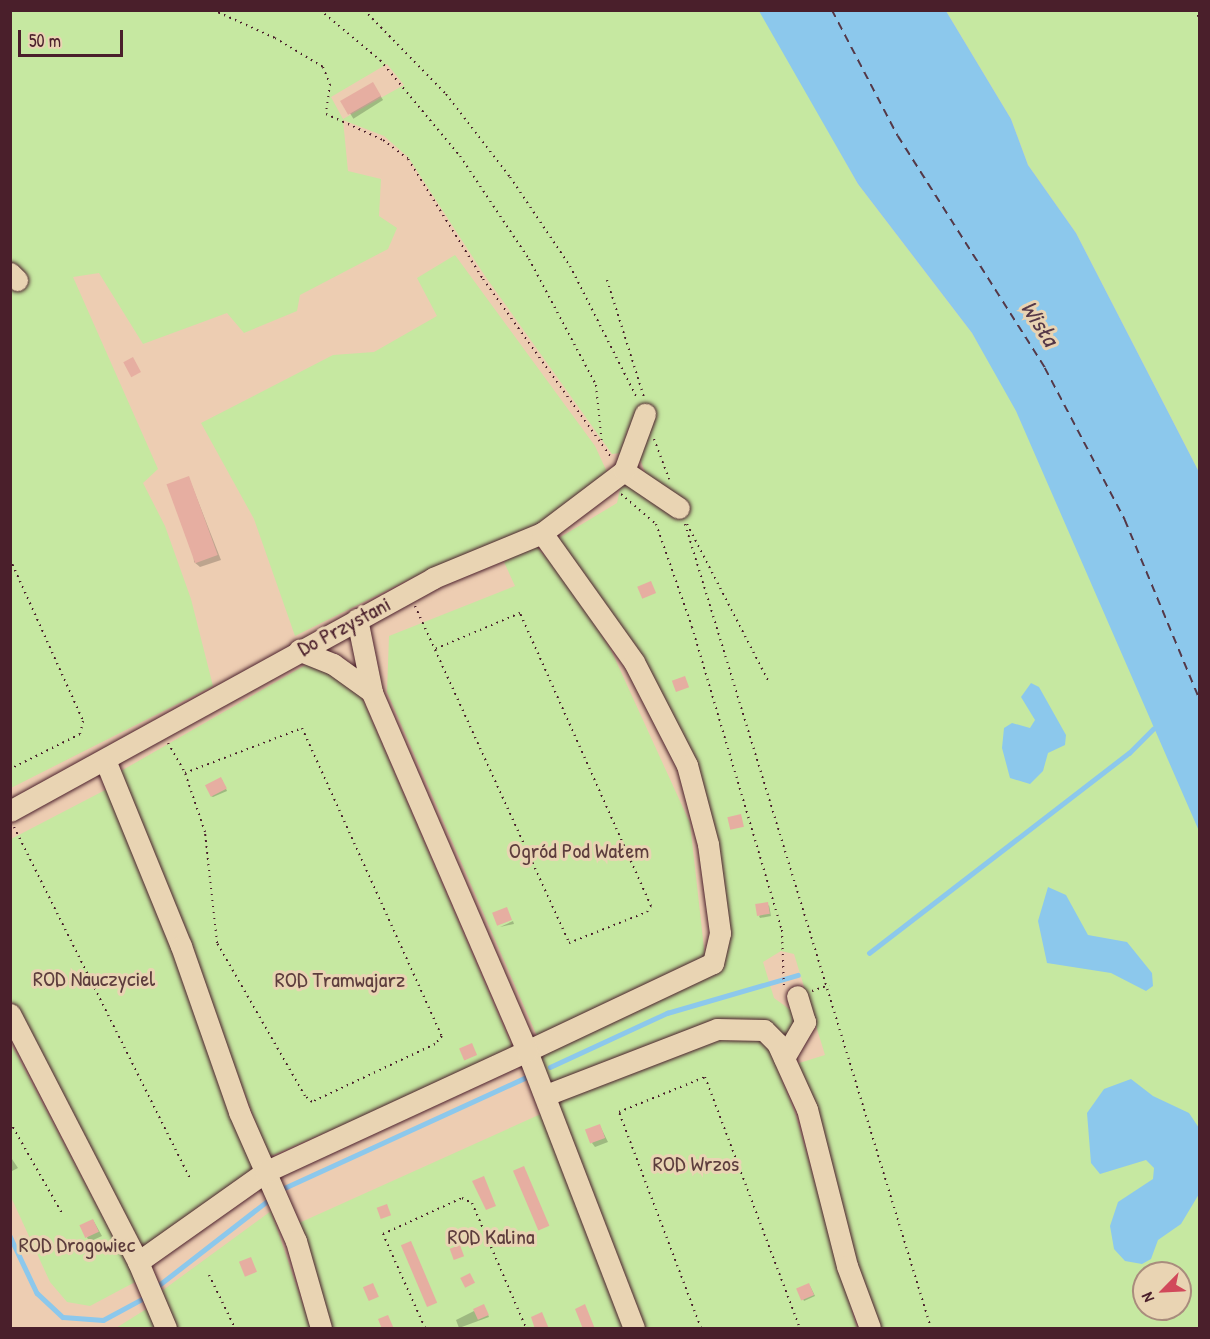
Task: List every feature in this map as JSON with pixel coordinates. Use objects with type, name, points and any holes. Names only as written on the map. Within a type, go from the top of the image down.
[{"type":"street","points":[[645,414],[616,477],[679,508]]},
{"type":"street","name":"Do Przystani","points":[[10,811],[357,619],[469,562],[542,533],[616,477]]},
{"type":"street","points":[[138,1262],[264,1173],[713,963],[720,933],[708,844],[687,765],[634,662],[542,533]]},
{"type":"street","points":[[357,619],[372,692],[546,1095],[634,1329]]},
{"type":"street","points":[[299,650],[333,664],[372,692]]},
{"type":"street","points":[[105,760],[264,1173],[296,1241],[321,1329]]},
{"type":"street","points":[[784,1058],[805,1022],[796,993]]},
{"type":"street","points":[[10,1014],[138,1262],[166,1329]]},
{"type":"street","points":[[546,1095],[717,1029],[764,1030],[784,1058],[807,1108],[847,1266],[870,1329]]},
{"type":"path","points":[[213,10],[275,38],[323,67],[330,84],[326,114],[384,140],[408,159],[470,260],[603,447],[616,477],[656,524],[772,896],[785,946],[780,968],[796,993],[829,985]]},
{"type":"path","points":[[320,10],[380,60],[460,156],[529,259],[596,385],[603,447]]},
{"type":"path","points":[[364,10],[446,94],[510,177],[570,266],[645,414],[679,508],[829,985],[932,1329]]},
{"type":"path","points":[[1195,10],[1200,20]]},
{"type":"path","points":[[607,280],[643,391],[645,414]]},
{"type":"path","points":[[679,508],[768,680]]},
{"type":"path","points":[[10,559],[82,721],[80,734],[10,769]]},
{"type":"path","points":[[423,623],[569,943],[647,912],[651,906],[520,613],[435,649]]},
{"type":"path","points":[[168,744],[185,773],[205,832],[217,943],[304,1096],[312,1102],[435,1044],[442,1036],[302,728],[185,773]]},
{"type":"path","points":[[18,835],[190,1179]]},
{"type":"path","points":[[701,1329],[619,1112],[705,1077],[800,1329]]},
{"type":"path","points":[[10,1122],[62,1213]]},
{"type":"path","points":[[425,1329],[383,1234],[462,1198],[472,1203],[526,1329]]},
{"type":"path","points":[[209,1275],[235,1329]]},
{"type":"green space","points":[[11,11],[761,11],[858,184],[972,333],[1009,396],[1092,569],[1199,821],[1199,1328],[876,1328],[796,1064],[825,1055],[794,954],[781,951],[763,962],[774,998],[792,1011],[797,1029],[789,1043],[762,1024],[546,1084],[536,1059],[543,1048],[721,965],[714,840],[559,538],[617,503],[621,485],[645,472],[628,428],[621,453],[612,454],[485,276],[408,157],[384,136],[343,120],[348,171],[381,179],[379,216],[397,228],[388,249],[300,295],[297,311],[244,333],[227,313],[143,344],[99,273],[73,277],[158,469],[143,483],[165,526],[191,599],[213,686],[11,788]],"holes":[[[387,64],[404,85],[343,119],[331,97]]]},
{"type":"green space","points":[[946,11],[1199,11],[1199,472],[1076,233],[1028,165],[1011,119]]},
{"type":"green space","points":[[455,255],[595,446],[607,472],[544,524],[426,571],[295,636],[254,519],[201,423],[333,355],[374,352],[437,316],[417,278]]},
{"type":"green space","name":"Ogród Pod Wałem","points":[[535,545],[568,582],[611,650],[690,823],[705,957],[537,1036],[387,692],[389,636],[515,586],[504,562]]},
{"type":"green space","name":"ROD Tramwajarz","points":[[309,663],[343,677],[360,693],[514,1051],[269,1157],[121,771]]},
{"type":"green space","name":"ROD Nauczyciel","points":[[111,787],[254,1169],[142,1248],[11,1000],[11,839]]},
{"type":"green space","name":"ROD Wrzos","points":[[752,1031],[770,1050],[795,1113],[857,1328],[641,1328],[556,1100],[695,1041]]},
{"type":"green space","name":"ROD Drogowiec","points":[[10,1042],[137,1281],[90,1306],[67,1302],[50,1282],[11,1197]]},
{"type":"green space","name":"ROD Kalina","points":[[543,1113],[624,1328],[331,1328],[315,1294],[299,1223]]},
{"type":"green space","name":"ROD Drogowiec","points":[[271,1211],[311,1328],[172,1328],[159,1293]]},
{"type":"green space","points":[[148,1308],[157,1328],[116,1328]]},
{"type":"water","name":"Wisła","points":[[759,11],[946,11],[1011,119],[1028,165],[1076,233],[1199,472],[1199,831],[1016,411],[972,333],[858,184]]},
{"type":"water","points":[[1031,683],[1039,687],[1066,735],[1065,745],[1048,753],[1043,771],[1030,784],[1010,778],[1002,748],[1004,728],[1012,723],[1030,728],[1035,720],[1021,697]]},
{"type":"water","points":[[1048,887],[1066,895],[1088,935],[1127,942],[1152,973],[1153,986],[1146,991],[1111,973],[1047,963],[1038,921]]},
{"type":"water","points":[[1131,1079],[1153,1096],[1189,1113],[1199,1128],[1199,1194],[1181,1224],[1158,1240],[1151,1259],[1147,1261],[1125,1261],[1114,1249],[1110,1226],[1118,1202],[1153,1179],[1154,1168],[1146,1160],[1100,1174],[1091,1163],[1087,1113],[1104,1089]]},
{"type":"building","points":[[373,82],[381,96],[348,115],[340,101]]},
{"type":"building","points":[[133,357],[141,372],[131,377],[123,362]]},
{"type":"building","points":[[189,476],[218,555],[195,563],[166,484]]},
{"type":"building","points":[[651,581],[656,593],[642,599],[637,587]]},
{"type":"building","points":[[685,676],[689,687],[676,692],[672,681]]},
{"type":"building","points":[[221,777],[227,789],[211,797],[205,785]]},
{"type":"building","points":[[741,814],[744,827],[730,830],[727,817]]},
{"type":"building","points":[[768,902],[770,914],[757,916],[755,904]]},
{"type":"building","points":[[507,907],[512,920],[497,926],[492,913]]},
{"type":"building","points":[[472,1043],[477,1055],[464,1060],[459,1048]]},
{"type":"building","points":[[600,1124],[605,1138],[590,1144],[585,1129]]},
{"type":"building","points":[[524,1166],[549,1226],[538,1231],[513,1171]]},
{"type":"building","points":[[484,1176],[496,1206],[486,1210],[472,1181]]},
{"type":"building","points":[[387,1204],[391,1215],[381,1219],[377,1208]]},
{"type":"building","points":[[93,1219],[99,1232],[85,1238],[79,1225]]},
{"type":"building","points":[[411,1241],[437,1303],[427,1307],[401,1245]]},
{"type":"building","points":[[460,1245],[464,1256],[454,1260],[450,1249]]},
{"type":"building","points":[[251,1257],[257,1272],[245,1277],[239,1262]]},
{"type":"building","points":[[470,1273],[475,1283],[465,1288],[460,1278]]},
{"type":"building","points":[[373,1283],[379,1297],[369,1301],[363,1287]]},
{"type":"building","points":[[809,1283],[814,1295],[801,1300],[796,1288]]},
{"type":"building","points":[[484,1304],[489,1315],[478,1320],[473,1309]]},
{"type":"building","points":[[585,1304],[595,1329],[583,1329],[575,1309]]},
{"type":"building","points":[[542,1312],[549,1329],[535,1329],[531,1317]]},
{"type":"building","points":[[388,1315],[394,1329],[382,1329],[378,1319]]},
{"type":"waterway","points":[[869,953],[1129,753],[1153,729]]},
{"type":"waterway","points":[[550,1067],[667,1013],[798,975]]},
{"type":"waterway","points":[[282,1189],[525,1078]]},
{"type":"waterway","points":[[159,1285],[266,1202]]},
{"type":"waterway","points":[[10,1236],[37,1293],[63,1317],[103,1320],[142,1299]]},
{"type":"ferry route","points":[[832,10],[898,136],[1045,368],[1125,520],[1200,700]]}]
